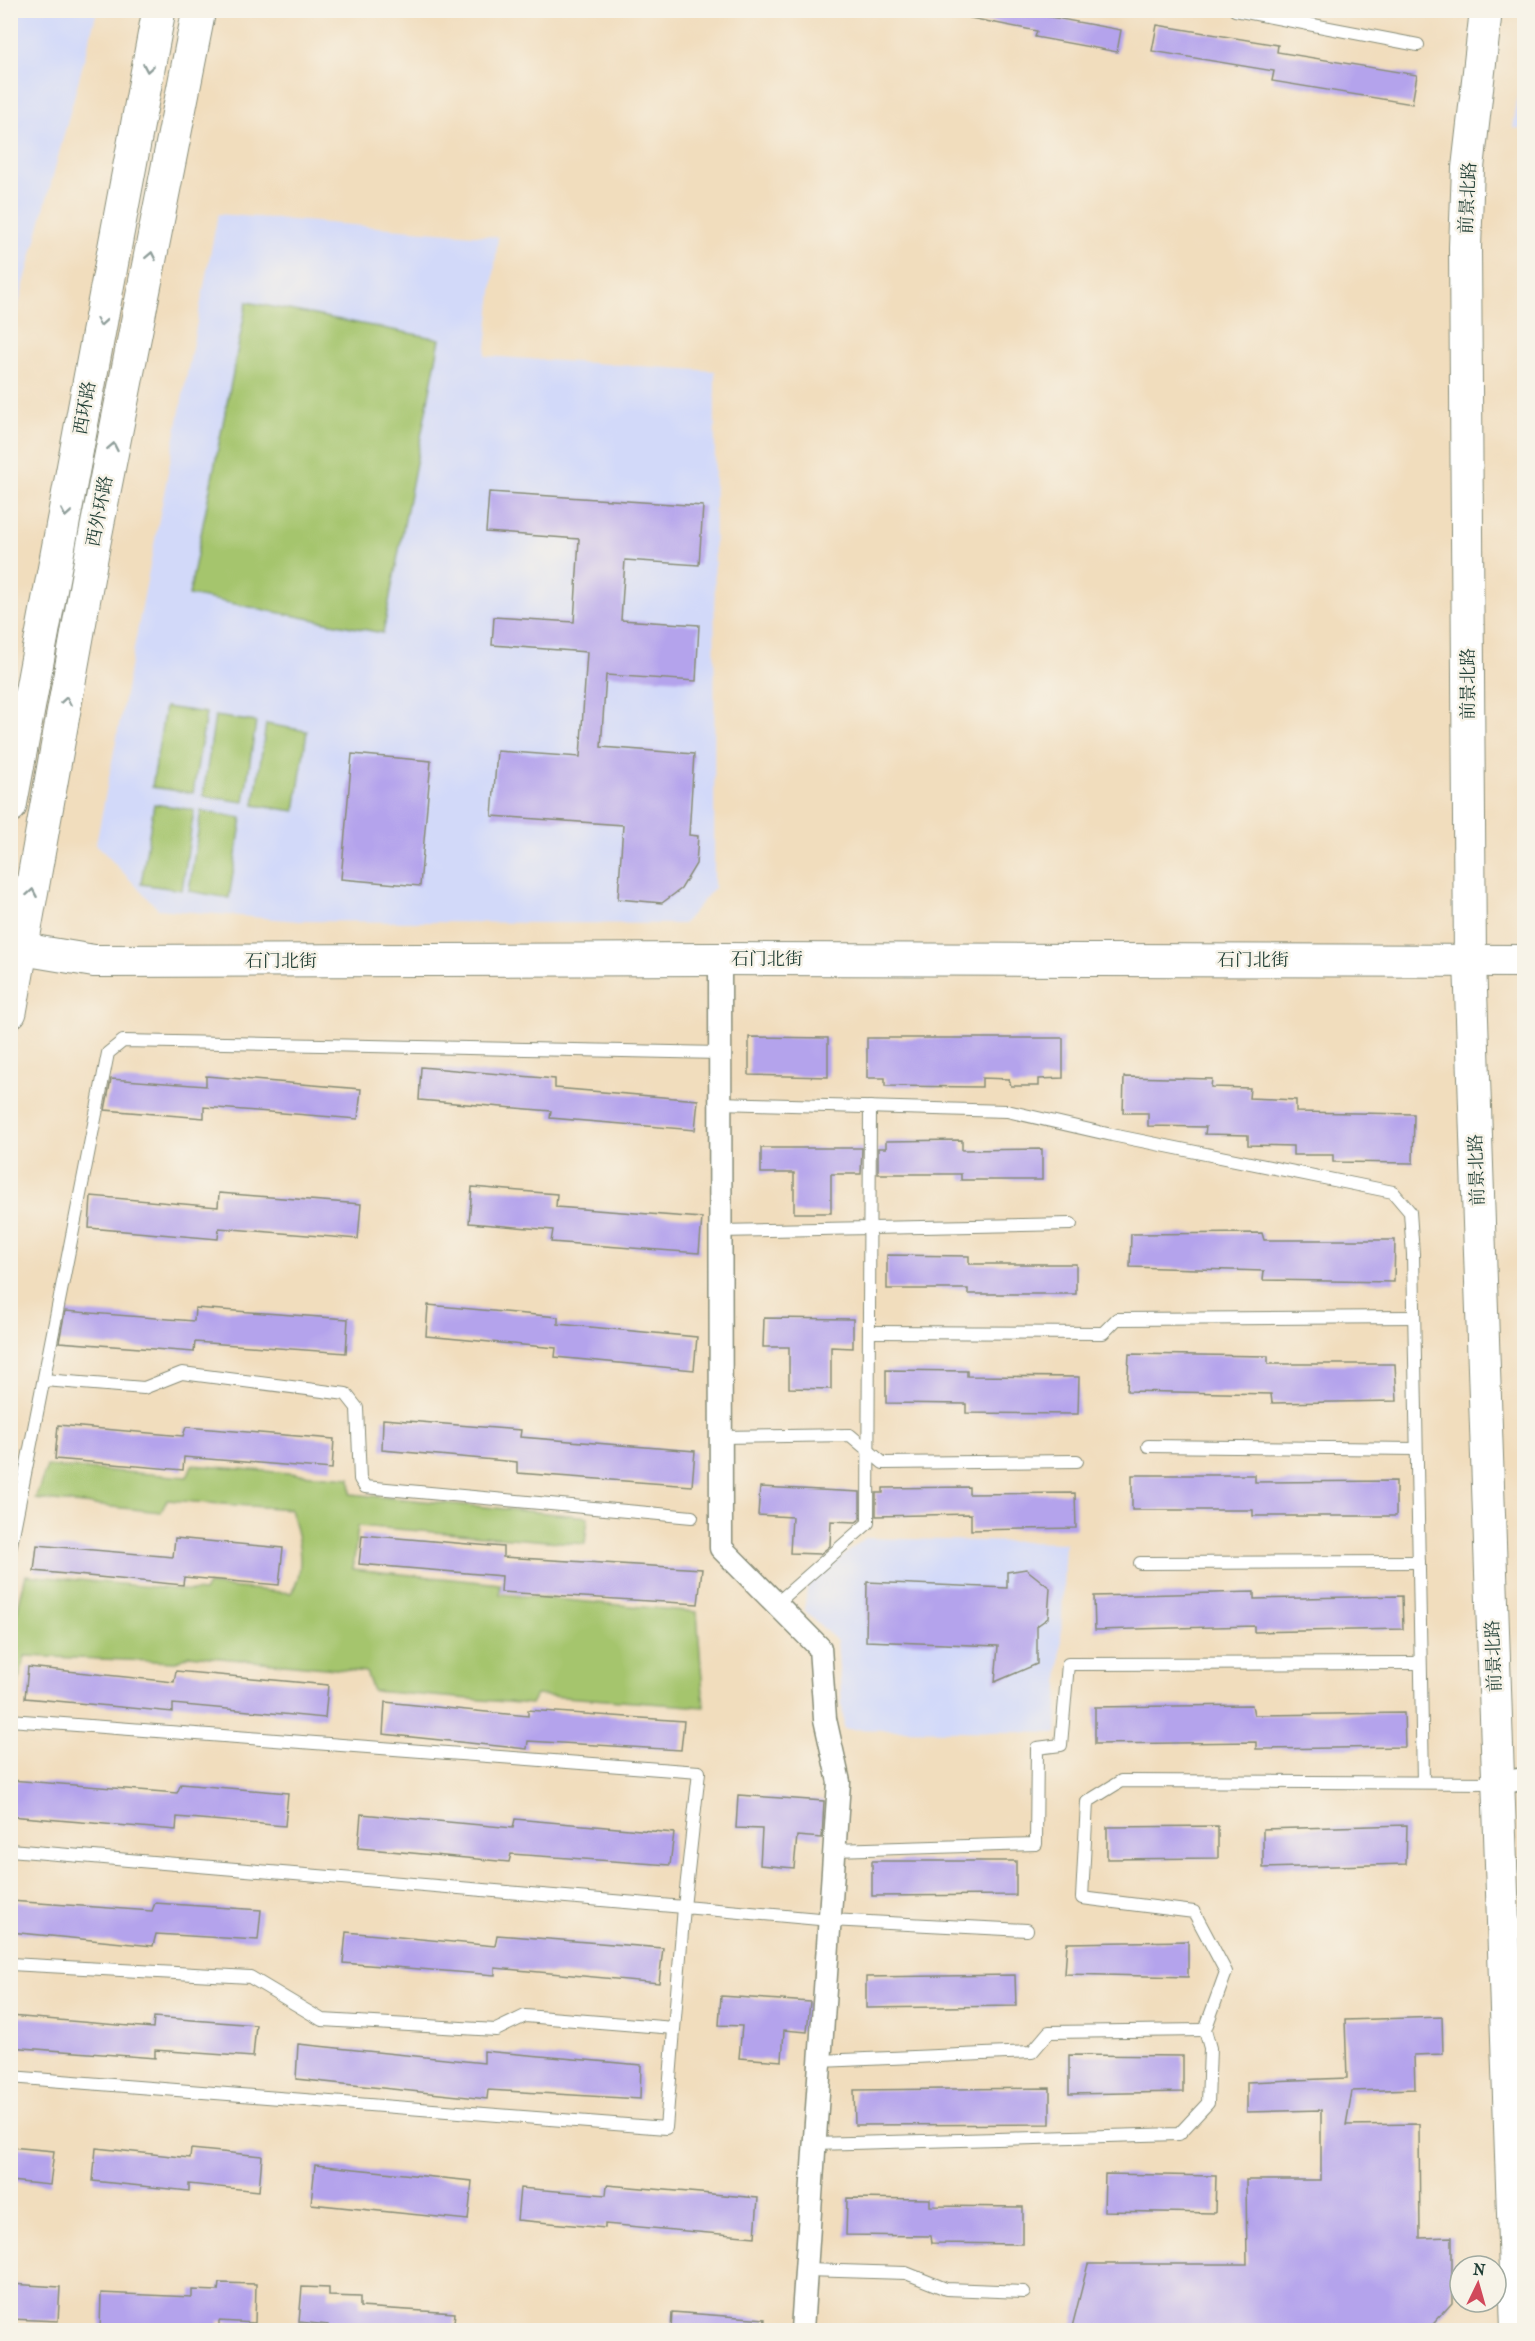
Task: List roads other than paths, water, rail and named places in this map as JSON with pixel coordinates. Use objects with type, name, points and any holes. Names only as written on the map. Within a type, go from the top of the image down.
[{"type":"main road","name":"西环路","points":[[10,806],[159,10]]},
{"type":"main road","name":"西外环路","points":[[10,1012],[16,949],[199,10]]},
{"type":"street","name":"前景北路","points":[[1486,10],[1468,168],[1465,247],[1470,961],[1511,1781],[1517,2331]]},
{"type":"street","name":"石门北街","points":[[16,949],[94,962],[720,959],[1524,961]]},
{"type":"street","points":[[720,959],[721,1548],[820,1648],[825,1719],[839,1782],[802,2331]]},
{"type":"lane","points":[[1235,10],[1418,45]]},
{"type":"lane","points":[[10,1550],[108,1053],[123,1041],[720,1053]]},
{"type":"lane","points":[[720,1103],[1007,1111],[1112,1136],[1393,1192],[1410,1212],[1423,1782]]},
{"type":"lane","points":[[776,1604],[868,1523],[870,1107]]},
{"type":"lane","points":[[720,1231],[1071,1224]]},
{"type":"lane","points":[[869,1332],[1103,1333],[1117,1319],[1414,1317]]},
{"type":"lane","points":[[44,1380],[144,1388],[182,1373],[346,1394],[357,1408],[360,1479],[365,1487],[692,1517]]},
{"type":"lane","points":[[721,1437],[850,1435],[883,1463],[1077,1461]]},
{"type":"lane","points":[[1148,1446],[1416,1449]]},
{"type":"lane","points":[[1140,1563],[1419,1562]]},
{"type":"lane","points":[[834,1850],[1036,1844],[1037,1748],[1061,1745],[1068,1664],[1420,1663]]},
{"type":"lane","points":[[10,1720],[699,1772],[684,1907],[666,2128],[10,2077]]},
{"type":"lane","points":[[814,2144],[1179,2134],[1208,2103],[1210,2048],[1205,2030],[1226,1972],[1194,1912],[1082,1898],[1087,1802],[1121,1781],[1511,1781]]},
{"type":"lane","points":[[10,1850],[830,1920],[1027,1930]]},
{"type":"lane","points":[[10,1964],[250,1977],[322,2020],[496,2030],[525,2016],[674,2028]]},
{"type":"lane","points":[[820,2061],[1032,2052],[1049,2032],[1205,2030]]},
{"type":"lane","points":[[806,2270],[906,2273],[946,2289],[1024,2292]]}]
